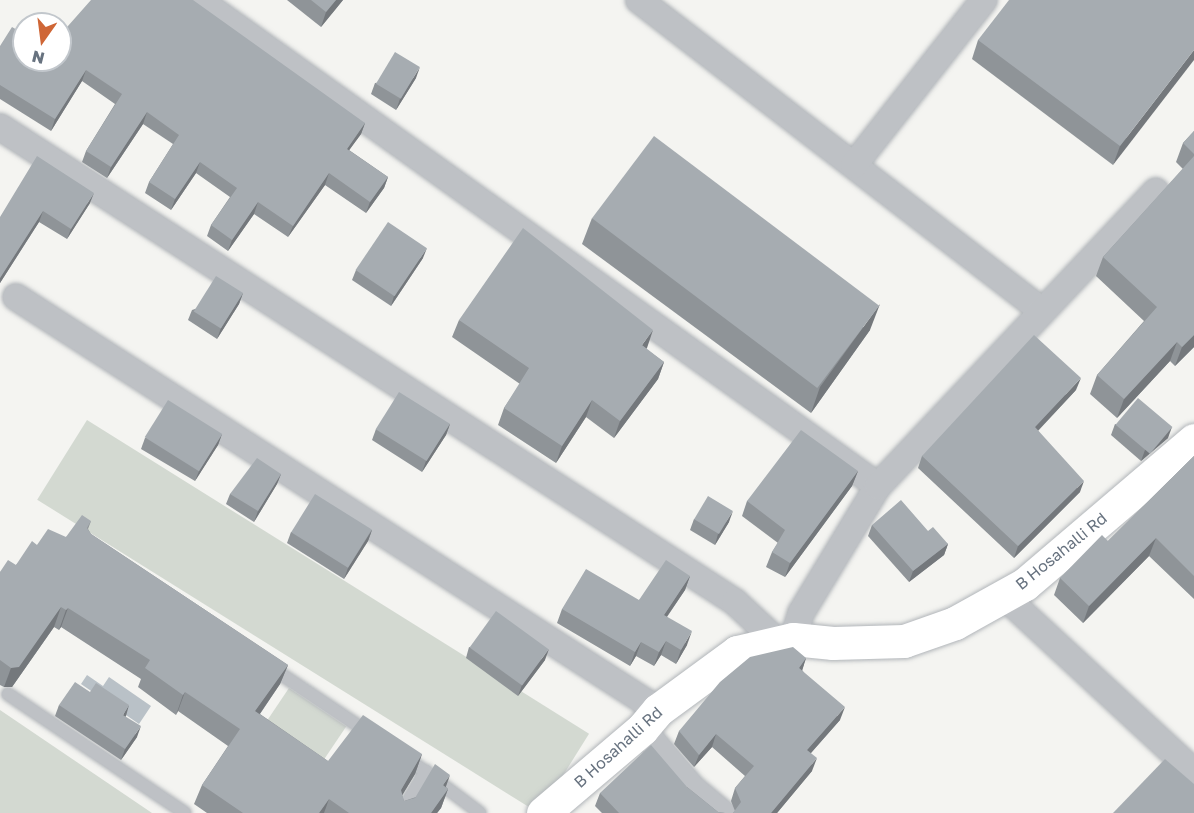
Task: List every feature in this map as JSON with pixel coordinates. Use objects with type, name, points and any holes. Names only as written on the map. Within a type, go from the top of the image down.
[{"type":"street","points":[[199,0],[878,486]]},
{"type":"street","points":[[639,0],[1041,310]]},
{"type":"street","points":[[854,165],[984,0]]},
{"type":"street","points":[[0,127],[735,602],[786,640],[878,486],[1041,310],[1156,191]]},
{"type":"street","points":[[15,297],[650,720],[692,788],[722,813]]},
{"type":"street","name":"B Hosahalli Rd","points":[[543,813],[650,720],[737,652],[786,640],[833,643],[904,641],[955,622],[1025,584],[1194,440]]},
{"type":"street","points":[[1004,596],[1194,772]]},
{"type":"lane","points":[[262,662],[426,771],[480,813]]},
{"type":"lane","points":[[8,693],[185,813]]},
{"type":"lane","points":[[401,813],[426,771]]},
{"type":"shaded area","points":[[87,420],[589,734],[539,813],[37,500]]},
{"type":"shaded area","points":[[87,675],[103,686],[109,677],[151,706],[139,724],[81,684]]},
{"type":"shaded area","points":[[289,688],[346,727],[320,765],[263,726]]},
{"type":"shaded area","points":[[0,710],[152,813],[0,813]]},
{"type":"building","points":[[91,0],[193,0],[365,123],[347,149],[388,177],[370,202],[329,173],[293,226],[258,202],[232,240],[211,225],[237,188],[200,162],[175,199],[149,182],[179,135],[147,112],[111,167],[86,151],[122,94],[86,70],[55,119],[0,85],[0,46],[12,27],[12,72],[72,72],[72,21]]},
{"type":"building","points":[[311,0],[336,0],[326,12]]},
{"type":"building","points":[[1009,0],[1194,0],[1194,50],[1120,146],[978,40]]},
{"type":"building","points":[[395,52],[420,67],[401,99],[376,84]]},
{"type":"building","points":[[1194,131],[1194,154],[1183,143]]},
{"type":"building","points":[[654,136],[879,306],[817,388],[592,218]]},
{"type":"building","points":[[37,156],[94,193],[71,229],[43,211],[0,278],[0,217]]},
{"type":"building","points":[[1194,156],[1194,335],[1182,347],[1177,342],[1124,399],[1097,375],[1157,307],[1103,257]]},
{"type":"building","points":[[388,222],[427,248],[395,296],[356,270]]},
{"type":"building","points":[[523,228],[653,330],[642,345],[664,362],[620,421],[592,400],[562,446],[504,408],[529,368],[459,320]]},
{"type":"building","points":[[216,276],[243,293],[221,329],[194,312]]},
{"type":"building","points":[[1034,335],[1081,378],[1035,427],[1084,481],[1018,546],[922,456]]},
{"type":"building","points":[[399,392],[450,424],[427,461],[376,429]]},
{"type":"building","points":[[1138,398],[1172,427],[1150,454],[1116,425]]},
{"type":"building","points":[[168,400],[222,434],[199,471],[145,437]]},
{"type":"building","points":[[801,430],[858,471],[790,563],[772,552],[785,530],[747,501]]},
{"type":"building","points":[[1194,456],[1194,576],[1156,538],[1089,606],[1060,578],[1102,535],[1108,541]]},
{"type":"building","points":[[257,458],[281,474],[258,511],[230,494]]},
{"type":"building","points":[[315,494],[372,530],[348,568],[291,532]]},
{"type":"building","points":[[708,496],[733,511],[719,534],[694,519]]},
{"type":"building","points":[[901,500],[928,531],[933,527],[948,544],[913,571],[872,525]]},
{"type":"building","points":[[82,515],[91,521],[87,528],[91,534],[288,665],[255,711],[328,761],[363,715],[422,754],[401,790],[404,801],[415,798],[435,764],[450,775],[443,785],[448,789],[431,813],[349,813],[329,799],[319,813],[243,813],[202,785],[240,729],[185,692],[183,695],[145,668],[150,660],[68,608],[66,610],[61,607],[19,667],[11,668],[0,660],[0,572],[8,560],[16,565],[32,541],[37,545],[48,529],[66,537]]},
{"type":"building","points":[[666,560],[690,576],[664,615],[692,631],[681,650],[666,641],[659,652],[641,642],[635,652],[562,609],[586,569],[639,600]]},
{"type":"building","points":[[496,611],[549,649],[522,686],[470,647]]},
{"type":"building","points":[[793,647],[806,658],[799,668],[845,707],[807,750],[817,758],[771,813],[733,813],[741,802],[735,788],[754,766],[716,734],[699,755],[679,731],[720,682],[750,657]]},
{"type":"building","points":[[75,682],[90,692],[96,683],[129,705],[123,715],[141,726],[125,749],[59,705]]},
{"type":"building","points":[[651,745],[687,787],[718,812],[725,813],[619,813],[600,793]]},
{"type":"building","points":[[1165,759],[1194,784],[1194,813],[1113,813]]}]
